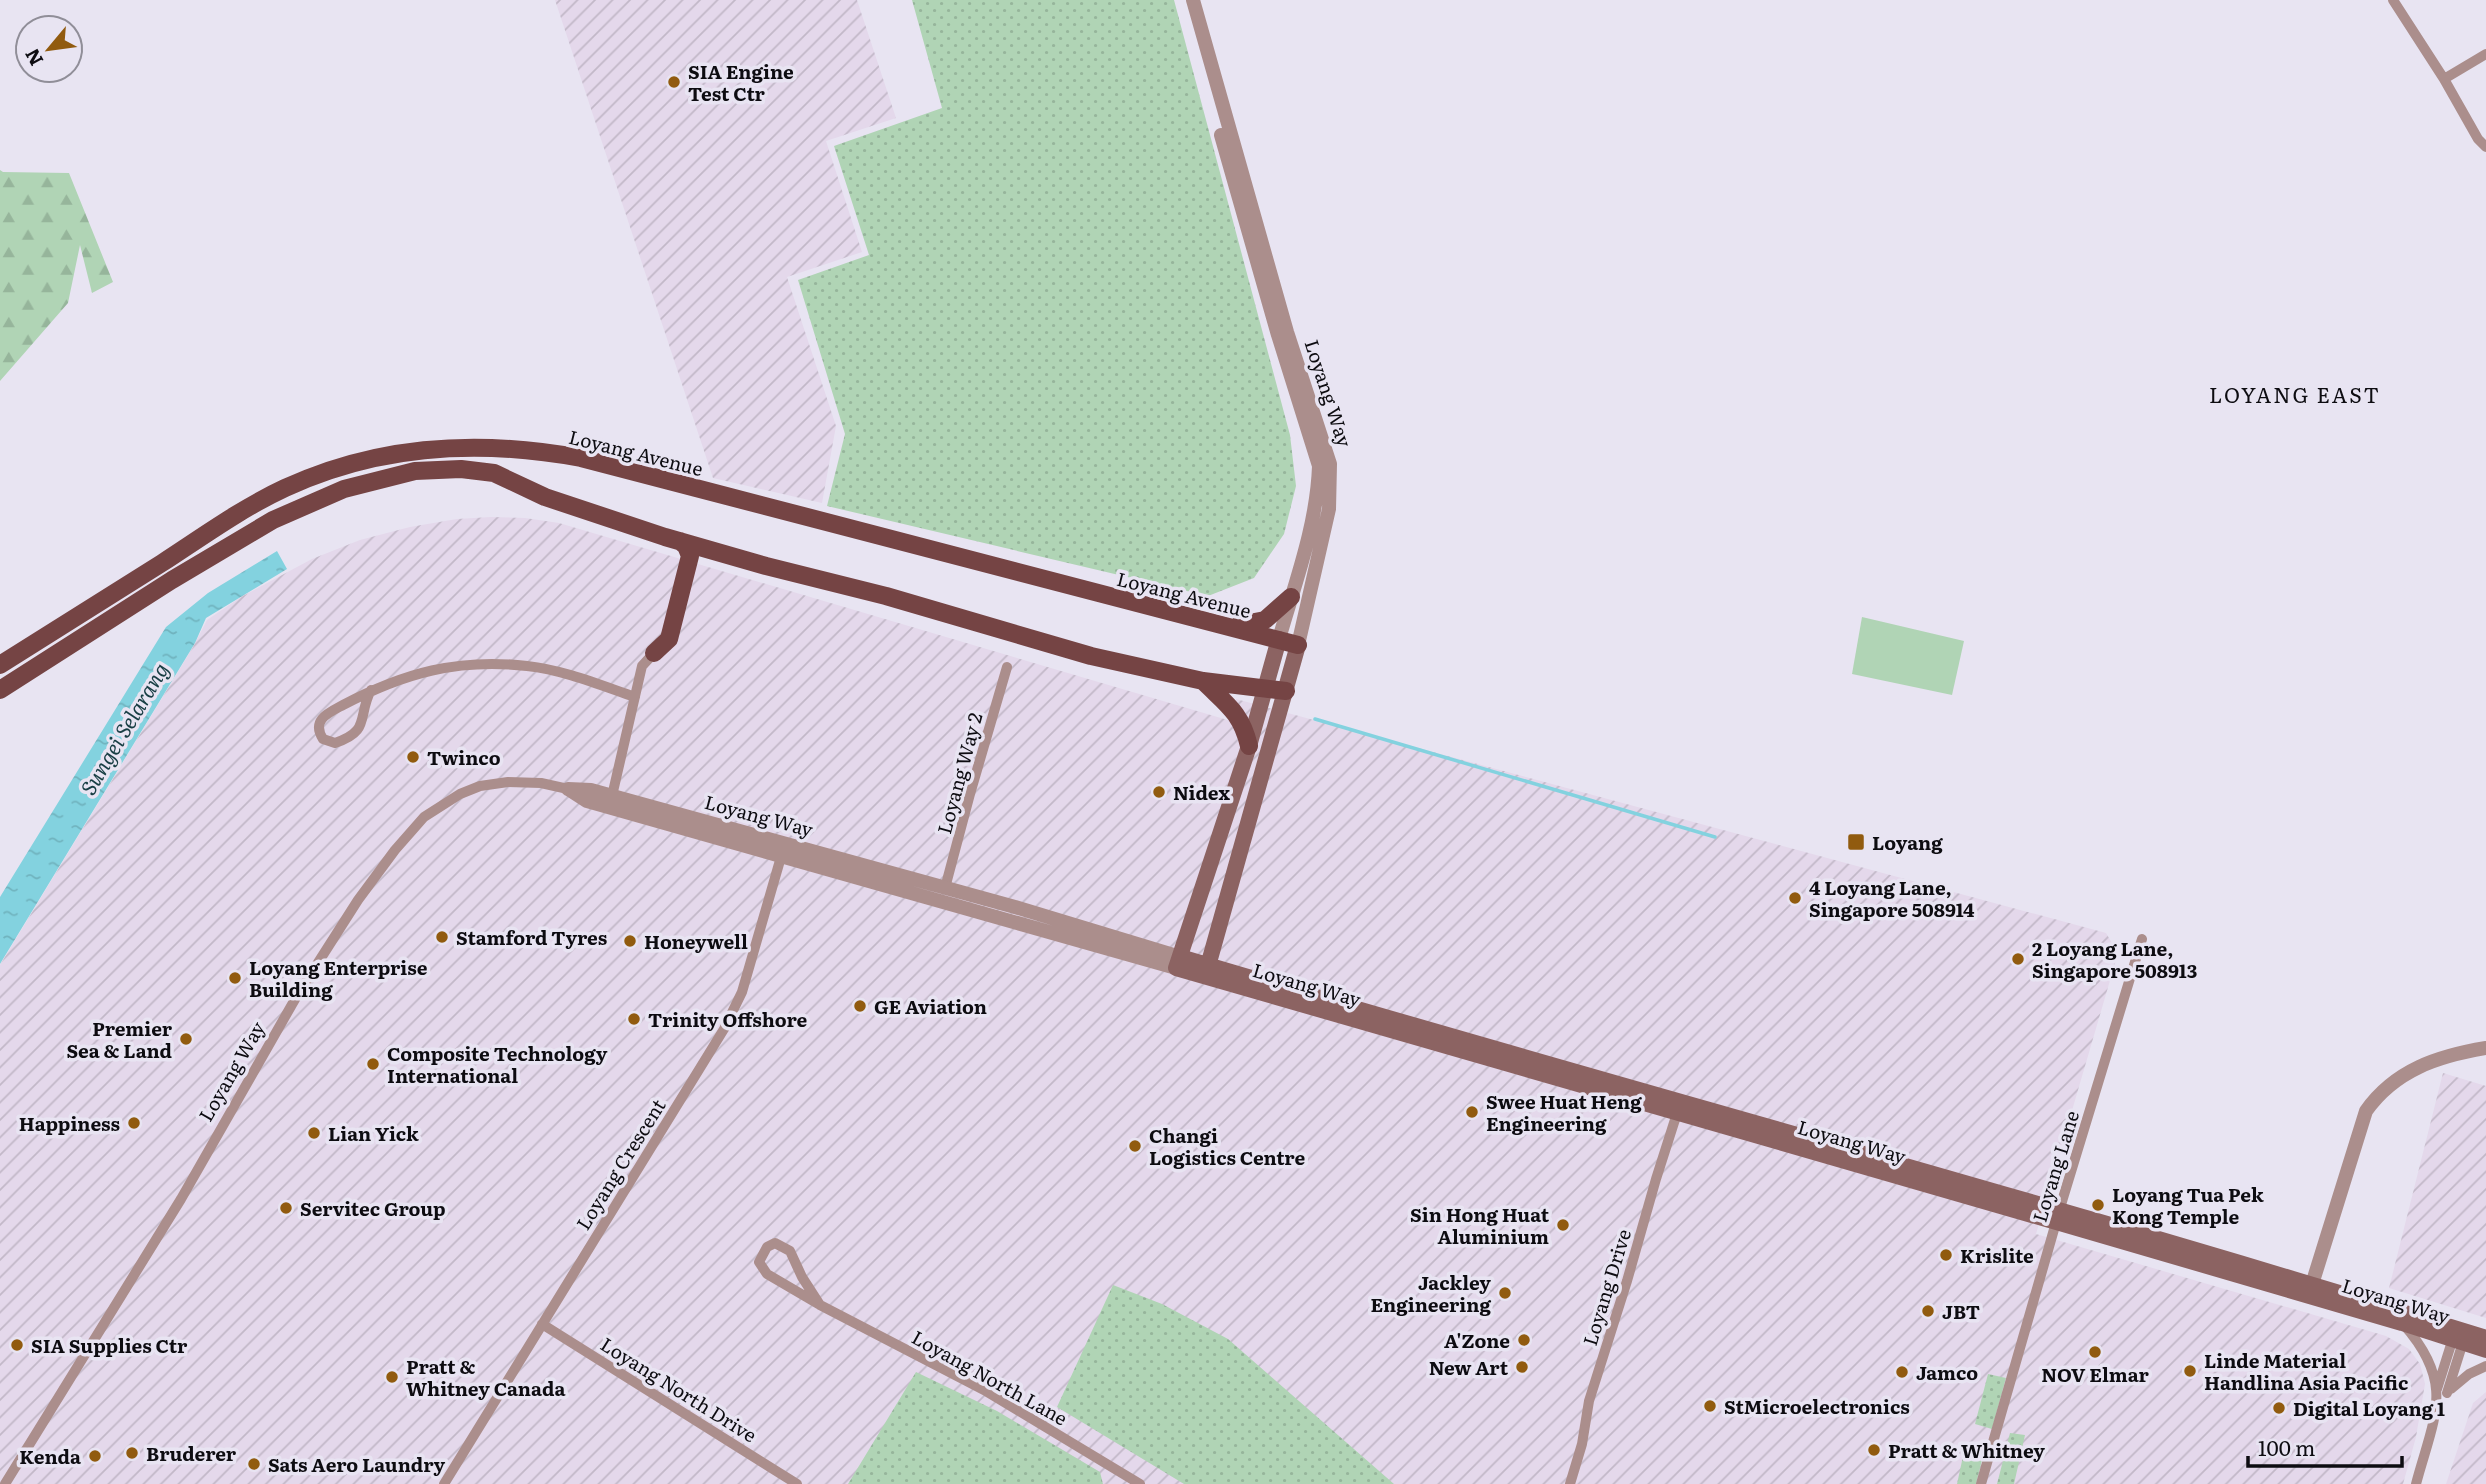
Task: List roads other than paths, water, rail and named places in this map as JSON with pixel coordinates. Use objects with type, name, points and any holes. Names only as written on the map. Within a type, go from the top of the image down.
[{"type":"main road","name":"Loyang Avenue","points":[[0,665],[202,537],[285,488],[388,455],[454,446],[514,447],[581,458],[1298,645]]},
{"type":"main road","points":[[0,690],[172,580],[273,520],[344,489],[415,471],[461,469],[494,473],[545,496],[680,541],[886,596],[1091,656],[1203,681],[1286,691]]},
{"type":"main road","points":[[654,653],[669,639],[690,556],[686,546],[680,541]]},
{"type":"main road","points":[[1228,625],[1265,620],[1291,597]]},
{"type":"main road","name":"Loyang Way","points":[[1279,639],[1249,747],[1178,962],[2310,1289],[2459,1335],[2486,1350]]},
{"type":"main road","name":"Loyang Way","points":[[1206,971],[1298,645]]},
{"type":"main road","points":[[1203,681],[1236,713],[1245,727],[1249,747]]},
{"type":"main road","name":"Loyang Way","points":[[2058,1216],[2288,1276],[2310,1289],[2402,1323],[2486,1338]]},
{"type":"street","name":"Loyang Way","points":[[1183,0],[1278,335],[1319,466],[1314,510],[1279,639]]},
{"type":"street","name":"Loyang Way","points":[[1192,0],[1287,332],[1330,464],[1329,509],[1298,645]]},
{"type":"street","points":[[2393,0],[2444,79],[2478,139],[2486,147]]},
{"type":"street","points":[[2444,79],[2486,54]]},
{"type":"street","points":[[594,802],[612,796],[642,666],[654,653]]},
{"type":"street","points":[[371,690],[357,732],[335,743],[323,739],[318,727],[322,717],[371,690],[394,680],[447,666],[528,666],[561,673],[635,696]]},
{"type":"street","name":"Loyang Way 2","points":[[945,888],[1007,667]]},
{"type":"street","name":"Loyang Way","points":[[5,1484],[181,1199],[298,994],[358,900],[395,850],[424,817],[460,794],[480,786],[508,782],[541,783],[568,789],[591,790],[950,904],[1178,962]]},
{"type":"street","name":"Loyang Way","points":[[568,789],[594,802],[620,809],[945,888],[1178,962]]},
{"type":"street","points":[[612,796],[620,809]]},
{"type":"street","name":"Loyang Crescent","points":[[444,1484],[723,1029],[741,992],[783,850]]},
{"type":"street","points":[[945,888],[950,904]]},
{"type":"street","name":"Loyang Lane","points":[[1981,1484],[2142,939]]},
{"type":"street","points":[[2310,1289],[2360,1129],[2377,1095],[2416,1067],[2486,1048]]},
{"type":"street","points":[[2360,1129],[2382,1101],[2400,1083],[2417,1072],[2441,1063],[2486,1054]]},
{"type":"street","name":"Loyang Drive","points":[[1570,1484],[1582,1444],[1589,1401],[1628,1281],[1679,1107]]},
{"type":"street","name":"Loyang North Lane","points":[[820,1305],[802,1277],[790,1251],[775,1243],[767,1247],[760,1262],[767,1274],[820,1305],[984,1390],[1140,1484]]},
{"type":"street","points":[[2288,1276],[2305,1271],[2320,1258]]},
{"type":"street","points":[[2402,1323],[2417,1340],[2442,1391]]},
{"type":"street","name":"Loyang North Drive","points":[[542,1324],[797,1484]]},
{"type":"street","points":[[2416,1484],[2459,1335]]},
{"type":"street","points":[[2442,1391],[2486,1366]]},
{"type":"water","name":"Sungei Selarang","points":[[277,551],[287,569],[206,618],[195,643],[0,964],[0,897],[166,627],[208,593]]},
{"type":"waterway","points":[[1315,719],[1715,837]]},
{"type":"place","name":"SIA Engine Test Ctr","points":[[674,82]]},
{"type":"place","name":"Twinco","points":[[413,757]]},
{"type":"place","name":"Nidex","points":[[1159,792]]},
{"type":"place","name":"Loyang","points":[[1856,842]]},
{"type":"place","name":"4 Loyang Lane, Singapore 508914","points":[[1795,898]]},
{"type":"place","name":"Stamford Tyres","points":[[442,937]]},
{"type":"place","name":"Honeywell","points":[[630,941]]},
{"type":"place","name":"2 Loyang Lane, Singapore 508913","points":[[2018,959]]},
{"type":"place","name":"Loyang Enterprise Building","points":[[235,978]]},
{"type":"place","name":"GE Aviation","points":[[860,1006]]},
{"type":"place","name":"Trinity Offshore","points":[[634,1019]]},
{"type":"place","name":"Premier Sea & Land","points":[[186,1039]]},
{"type":"place","name":"Composite Technology International","points":[[373,1064]]},
{"type":"place","name":"Swee Huat Heng Engineering","points":[[1472,1112]]},
{"type":"place","name":"Happiness","points":[[134,1123]]},
{"type":"place","name":"Lian Yick","points":[[314,1133]]},
{"type":"place","name":"Changi Logistics Centre","points":[[1135,1146]]},
{"type":"place","name":"Loyang Tua Pek Kong Temple","points":[[2098,1205]]},
{"type":"place","name":"Servitec Group","points":[[286,1208]]},
{"type":"place","name":"Sin Hong Huat Aluminium","points":[[1563,1225]]},
{"type":"place","name":"Krislite","points":[[1946,1255]]},
{"type":"place","name":"Jackley Engineering","points":[[1505,1293]]},
{"type":"place","name":"JBT","points":[[1928,1311]]},
{"type":"place","name":"A'Zone","points":[[1524,1340]]},
{"type":"place","name":"SIA Supplies Ctr","points":[[17,1345]]},
{"type":"place","name":"NOV Elmar","points":[[2095,1352]]},
{"type":"place","name":"New Art","points":[[1522,1367]]},
{"type":"place","name":"Linde Material Handlina Asia Pacific","points":[[2190,1371]]},
{"type":"place","name":"Jamco","points":[[1902,1372]]},
{"type":"place","name":"Pratt & Whitney Canada","points":[[392,1377]]},
{"type":"place","name":"StMicroelectronics","points":[[1710,1406]]},
{"type":"place","name":"Digital Loyang 1","points":[[2279,1408]]},
{"type":"place","name":"Pratt & Whitney","points":[[1874,1450]]},
{"type":"place","name":"Bruderer","points":[[132,1453]]},
{"type":"place","name":"Kenda","points":[[95,1456]]},
{"type":"place","name":"Sats Aero Laundry","points":[[254,1464]]},
{"type":"district","name":"LOYANG EAST","points":[[2295,393]]}]
